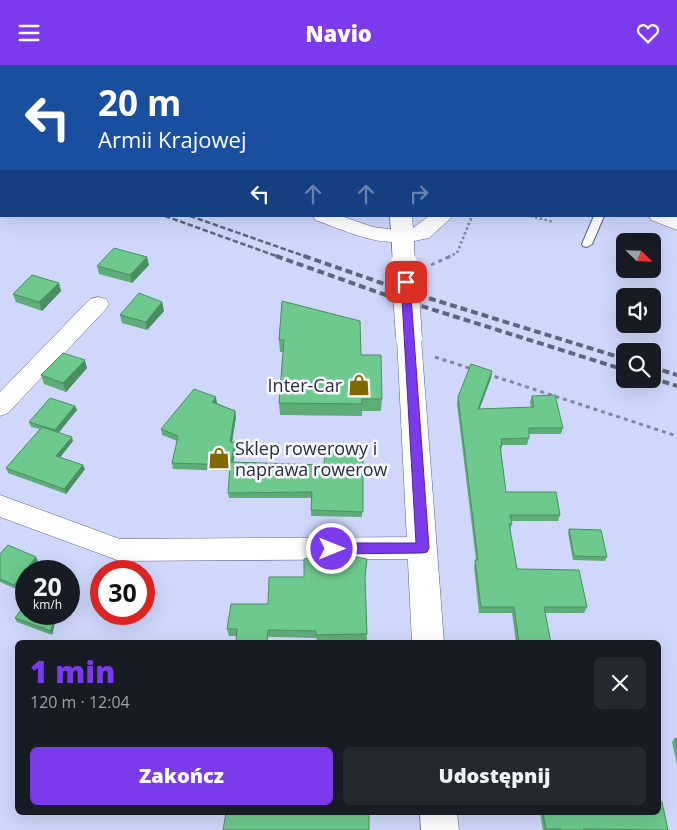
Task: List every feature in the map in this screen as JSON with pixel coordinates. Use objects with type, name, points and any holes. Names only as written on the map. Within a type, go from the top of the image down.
[{"type":"main road","points":[[428,640],[422,548],[419,347],[404,263],[402,226],[421,233],[442,217]]},
{"type":"main road","points":[[439,815],[440,830]]},
{"type":"street","points":[[660,217],[677,224]]},
{"type":"street","points":[[330,218],[370,233],[402,226]]},
{"type":"street","points":[[0,407],[98,304]]},
{"type":"street","points":[[1,507],[120,549],[422,548]]},
{"type":"lane","points":[[587,244],[599,217]]},
{"type":"path","points":[[428,266],[458,253],[472,217]]},
{"type":"path","points":[[534,217],[554,222]]},
{"type":"path","points":[[419,347],[476,370]]},
{"type":"path","points":[[485,373],[677,436]]},
{"type":"building","points":[[114,248],[147,257],[130,275],[97,266]]},
{"type":"building","points":[[32,275],[59,283],[39,302],[13,294]]},
{"type":"building","points":[[139,293],[162,302],[146,322],[120,315]]},
{"type":"building","points":[[282,301],[360,321],[361,355],[381,355],[382,399],[362,399],[362,404],[279,403],[284,340],[279,340]]},
{"type":"building","points":[[63,353],[85,360],[63,383],[41,375]]},
{"type":"building","points":[[471,364],[492,371],[478,409],[534,407],[532,396],[555,395],[563,428],[529,428],[529,438],[501,439],[502,446],[500,446],[506,492],[556,492],[560,515],[510,515],[512,524],[509,524],[517,569],[579,570],[587,607],[544,607],[550,640],[519,640],[514,607],[481,607],[475,560],[478,560],[458,397]]},
{"type":"building","points":[[194,389],[216,397],[212,402],[235,411],[230,442],[235,442],[231,462],[324,465],[325,451],[363,452],[363,512],[311,510],[312,492],[228,493],[230,465],[172,463],[178,436],[161,429]]},
{"type":"building","points":[[50,398],[75,406],[55,430],[29,422]]},
{"type":"building","points":[[42,427],[72,437],[56,456],[83,465],[64,489],[6,468]]},
{"type":"building","points":[[569,529],[601,530],[607,557],[574,556]]},
{"type":"building","points":[[8,545],[36,557],[34,560],[15,560],[14,585],[0,579],[0,554]]},
{"type":"building","points":[[316,556],[329,559],[352,556],[367,559],[365,577],[367,634],[316,635],[316,631],[268,630],[267,640],[236,640],[237,629],[227,629],[231,604],[268,604],[269,577],[304,577],[304,559]]},
{"type":"building","points":[[34,625],[52,625],[51,631]]},
{"type":"building","points":[[661,802],[668,830],[561,830],[546,829],[543,815],[661,815]]},
{"type":"building","points":[[226,815],[369,815],[369,830],[223,830]]},
{"type":"railway","points":[[168,217],[279,257]]},
{"type":"railway","points":[[193,217],[307,257]]},
{"type":"railway","points":[[276,256],[380,293],[616,367]]},
{"type":"railway","points":[[304,256],[396,288],[616,356]]},
{"type":"railway","points":[[661,370],[677,375]]},
{"type":"railway","points":[[661,381],[677,386]]},
{"type":"place","name":"Inter-Car","points":[[359,385]]},
{"type":"place","name":"Sklep rowerowy i naprawa rowerow","points":[[219,458]]},
{"type":"route","points":[[332,549],[422,548],[406,282]]}]
